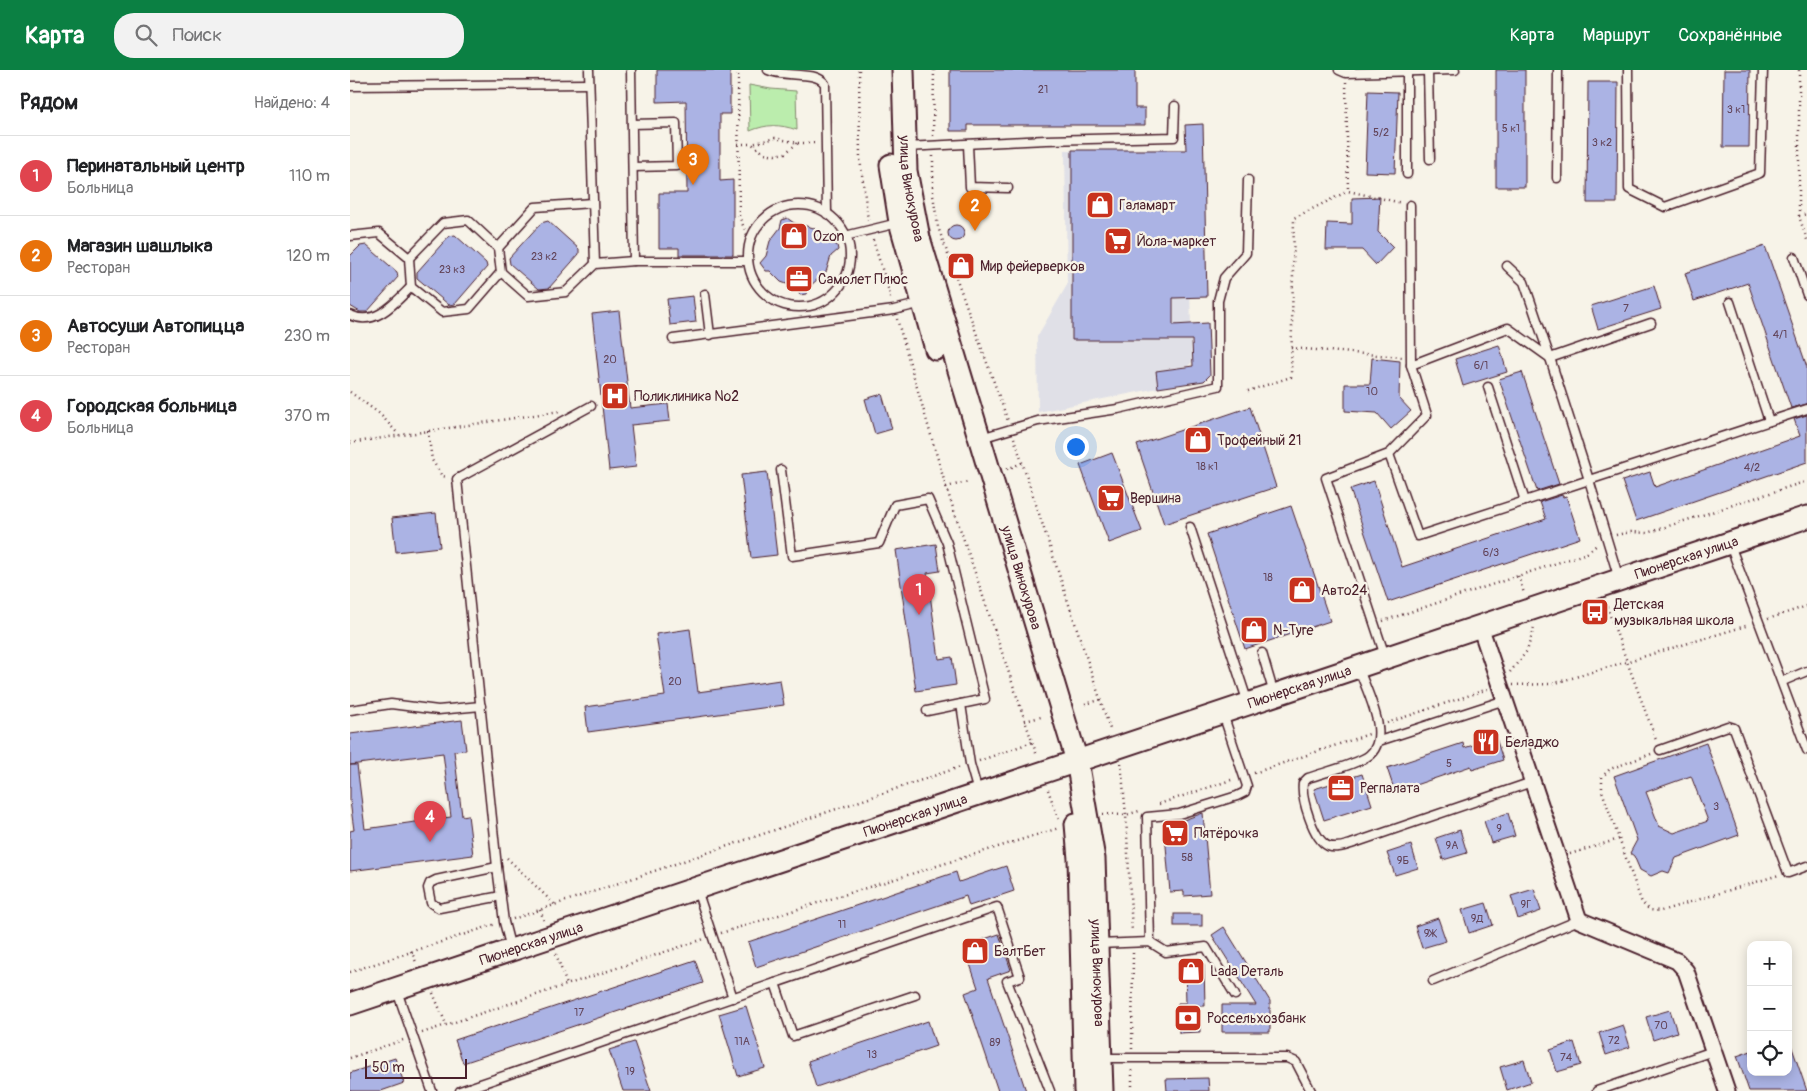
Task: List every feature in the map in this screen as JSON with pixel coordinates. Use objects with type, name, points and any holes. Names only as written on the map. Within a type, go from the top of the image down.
[{"type":"main road","name":"улица Винокурова","points":[[889,70],[891,162],[900,222],[929,301],[972,441],[1070,763],[1094,859],[1102,1091]]},
{"type":"main road","name":"улица Винокурова","points":[[903,70],[904,148],[929,301]]},
{"type":"main road","name":"Пионерская улица","points":[[350,1004],[1807,517]]},
{"type":"main road","name":"улица Винокурова","points":[[1070,763],[1079,859],[1085,1091]]},
{"type":"street","points":[[1480,626],[1579,920],[1678,961],[1686,971],[1727,1091]]},
{"type":"lane","points":[[589,70],[595,264]]},
{"type":"lane","points":[[632,70],[634,262]]},
{"type":"lane","points":[[768,70],[781,74],[814,74],[823,80],[826,89],[827,214]]},
{"type":"lane","points":[[1343,72],[1428,72],[1455,70]]},
{"type":"lane","points":[[1557,178],[1558,70]]},
{"type":"lane","points":[[1628,70],[1629,189],[1665,207],[1760,173],[1763,70]]},
{"type":"lane","points":[[1407,72],[1407,174]]},
{"type":"lane","points":[[1428,72],[1430,159]]},
{"type":"lane","points":[[350,86],[589,84]]},
{"type":"lane","points":[[904,148],[933,148],[1046,140],[1174,137],[1174,106]]},
{"type":"lane","points":[[632,124],[676,122],[677,166],[633,167]]},
{"type":"lane","points":[[968,145],[970,188],[1008,188]]},
{"type":"lane","points":[[972,441],[1010,428],[1068,415],[1118,409],[1218,386],[1218,301],[1224,278],[1246,253],[1248,180]]},
{"type":"lane","points":[[498,248],[535,207],[592,203]]},
{"type":"lane","points":[[1386,658],[1326,478],[1389,454],[1427,415],[1411,361],[1410,204]]},
{"type":"lane","points":[[800,205],[819,209],[841,227],[845,236],[850,256],[846,276],[834,292],[816,304],[796,307],[786,305],[768,296],[754,280],[748,261],[750,242],[758,225],[772,212],[781,208],[800,205]]},
{"type":"lane","points":[[409,258],[443,222],[468,220],[498,248],[502,272],[528,296],[566,292],[595,264],[748,261]]},
{"type":"lane","points":[[845,236],[900,222]]},
{"type":"lane","points":[[350,236],[378,233],[409,258],[411,287],[396,303],[376,317],[357,318],[350,315]]},
{"type":"lane","points":[[1794,257],[1807,295]]},
{"type":"lane","points":[[1507,266],[1524,282],[1589,480],[1619,580]]},
{"type":"lane","points":[[411,287],[442,312],[469,309],[502,272]]},
{"type":"lane","points":[[705,294],[710,335]]},
{"type":"lane","points":[[673,339],[894,310],[929,301]]},
{"type":"lane","points":[[1730,302],[1769,421]]},
{"type":"lane","points":[[1550,358],[1651,323]]},
{"type":"lane","points":[[1411,361],[1508,328],[1550,358]]},
{"type":"lane","points":[[1488,387],[1525,501]]},
{"type":"lane","points":[[512,951],[504,922],[497,867],[458,479],[591,406]]},
{"type":"lane","points":[[1389,454],[1418,536],[1807,409]]},
{"type":"lane","points":[[781,470],[792,556],[879,543],[896,505],[928,499],[947,543],[985,699],[927,711]]},
{"type":"lane","points":[[1190,526],[1248,704]]},
{"type":"lane","points":[[1729,543],[1783,681],[1807,750]]},
{"type":"lane","points":[[1262,653],[1274,695]]},
{"type":"lane","points":[[1358,667],[1379,727],[1379,740],[1373,752],[1364,759],[1308,778],[1303,783],[1302,793],[1314,828],[1319,839],[1327,846],[1335,848],[1352,844],[1532,782]]},
{"type":"lane","points":[[1783,681],[1807,671]]},
{"type":"lane","points":[[1379,740],[1505,700]]},
{"type":"lane","points":[[350,710],[391,704],[438,710],[481,706]]},
{"type":"lane","points":[[961,704],[970,764],[978,794]]},
{"type":"lane","points":[[1150,942],[1147,817],[1179,814],[1237,796],[1245,792],[1247,786],[1222,712]]},
{"type":"lane","points":[[1660,750],[1728,726],[1734,728],[1788,872],[1807,866]]},
{"type":"lane","points":[[497,867],[436,880],[429,885],[428,892],[431,903],[438,908],[501,896]]},
{"type":"lane","points":[[696,888],[733,998]]},
{"type":"lane","points":[[460,1091],[482,1088],[775,983],[997,907],[1020,977],[1007,981],[1050,1091]]},
{"type":"lane","points":[[1432,981],[1579,920]]},
{"type":"lane","points":[[1098,944],[1150,942],[1166,952],[1206,947],[1235,995]]},
{"type":"lane","points":[[775,983],[793,1036],[915,995]]},
{"type":"lane","points":[[396,989],[432,1091]]},
{"type":"lane","points":[[1597,1091],[1713,1051]]},
{"type":"lane","points":[[1101,1058],[1287,1058],[1296,1062],[1311,1091]]},
{"type":"path","points":[[738,70],[739,216],[750,242]]},
{"type":"path","points":[[860,70],[860,159],[870,230],[946,487],[1038,760]]},
{"type":"path","points":[[934,70],[933,195],[938,228],[1010,428],[1113,737]]},
{"type":"path","points":[[1799,70],[1799,216],[1807,240]]},
{"type":"path","points":[[1343,72],[1348,191]]},
{"type":"path","points":[[738,144],[752,144],[774,138],[798,143],[826,143]]},
{"type":"path","points":[[752,144],[764,153],[775,155],[785,153],[798,143]]},
{"type":"path","points":[[1248,391],[1290,377],[1294,218],[1348,191],[1410,204]]},
{"type":"path","points":[[1799,216],[1807,214]]},
{"type":"path","points":[[1291,348],[1411,361]]},
{"type":"path","points":[[350,392],[380,414],[399,435]]},
{"type":"path","points":[[350,443],[562,410]]},
{"type":"path","points":[[428,431],[432,460],[442,476],[458,479]]},
{"type":"path","points":[[1005,470],[1022,463]]},
{"type":"path","points":[[1374,624],[1587,553],[1607,538],[1631,532],[1647,533],[1807,481]]},
{"type":"path","points":[[946,487],[967,482]]},
{"type":"path","points":[[1500,685],[1527,651],[1535,622],[1518,576]]},
{"type":"path","points":[[1599,587],[1660,750],[1610,769],[1602,778],[1602,791],[1642,903],[1650,910],[1661,911],[1788,872]]},
{"type":"path","points":[[1152,806],[1369,734],[1379,727],[1500,685],[1552,684],[1807,606]]},
{"type":"path","points":[[1085,704],[1100,700]]},
{"type":"path","points":[[1025,722],[1041,717]]},
{"type":"path","points":[[350,972],[504,922],[1032,742]]},
{"type":"path","points":[[1120,762],[1126,815],[1133,943],[1132,1091]]},
{"type":"path","points":[[1101,814],[1126,815],[1144,809]]},
{"type":"path","points":[[1558,858],[1618,839]]},
{"type":"path","points":[[495,846],[554,905]]},
{"type":"path","points":[[411,951],[416,962]]},
{"type":"path","points":[[431,989],[447,1025]]},
{"type":"shaded area","points":[[1186,149],[1192,362],[1188,366],[1156,371],[1158,388],[1038,412],[1037,337],[1067,285],[1065,150]]},
{"type":"green space","points":[[749,85],[796,91],[797,130],[773,126],[750,131]]},
{"type":"building","points":[[657,70],[730,70],[730,114],[720,114],[720,181],[733,180],[733,255],[679,255],[679,248],[659,248],[659,193],[687,193],[686,101],[657,102]]},
{"type":"building","points":[[950,70],[1135,70],[1135,108],[1145,108],[1145,125],[968,125],[968,131],[950,131]]},
{"type":"building","points":[[1496,70],[1525,70],[1525,187],[1496,187]]},
{"type":"building","points":[[1724,70],[1750,70],[1749,147],[1723,147]]},
{"type":"building","points":[[1588,82],[1618,82],[1617,203],[1587,203]]},
{"type":"building","points":[[1368,91],[1398,92],[1395,173],[1365,172]]},
{"type":"building","points":[[1203,124],[1207,297],[1173,298],[1173,325],[1208,323],[1210,375],[1204,381],[1158,388],[1156,371],[1193,366],[1192,340],[1072,340],[1072,150],[1186,150],[1185,125]]},
{"type":"building","points":[[1380,197],[1378,232],[1393,247],[1376,265],[1362,250],[1326,250],[1327,223],[1352,224],[1352,198]]},
{"type":"building","points":[[787,218],[794,223],[814,228],[828,242],[837,245],[838,250],[831,256],[826,272],[810,286],[806,294],[800,295],[795,287],[781,282],[770,271],[766,271],[760,263],[766,256],[770,241],[780,228],[782,220]]},
{"type":"building","points":[[548,221],[579,249],[579,254],[549,288],[539,289],[510,264],[509,258],[541,223]]},
{"type":"building","points":[[956,225],[962,227],[964,233],[962,239],[956,241],[950,239],[948,233],[950,227]]},
{"type":"building","points":[[455,235],[486,263],[487,267],[455,304],[449,305],[417,278],[417,272],[449,236]]},
{"type":"building","points":[[366,245],[397,272],[398,277],[367,312],[360,312],[350,306],[350,256],[360,246]]},
{"type":"building","points":[[1765,246],[1807,367],[1807,404],[1791,408],[1748,283],[1694,301],[1685,273]]},
{"type":"building","points":[[961,258],[967,260],[969,266],[967,272],[961,274],[955,272],[953,266],[955,260]]},
{"type":"building","points":[[1654,286],[1661,309],[1598,329],[1591,306]]},
{"type":"building","points":[[693,296],[696,322],[670,325],[667,299]]},
{"type":"building","points":[[619,311],[630,408],[668,404],[670,421],[631,425],[636,467],[609,470],[592,314]]},
{"type":"building","points":[[1499,345],[1507,372],[1463,386],[1455,359]]},
{"type":"building","points":[[1372,358],[1400,361],[1399,398],[1411,411],[1391,429],[1377,413],[1345,411],[1345,384],[1370,384]]},
{"type":"building","points":[[1522,372],[1559,484],[1537,491],[1499,379]]},
{"type":"building","points":[[882,394],[892,429],[875,434],[865,399]]},
{"type":"building","points":[[1250,407],[1276,487],[1164,524],[1137,445]]},
{"type":"building","points":[[1807,415],[1807,462],[1636,521],[1622,481],[1650,472],[1655,487],[1800,436],[1794,419]]},
{"type":"building","name":"Вершина","points":[[1112,453],[1142,531],[1109,543],[1080,465]]},
{"type":"building","points":[[767,472],[777,555],[751,558],[741,475]]},
{"type":"building","points":[[1374,481],[1402,567],[1546,519],[1540,502],[1562,495],[1563,497],[1566,496],[1580,538],[1388,602],[1350,489]]},
{"type":"building","points":[[1291,506],[1330,621],[1245,649],[1207,534]]},
{"type":"building","points":[[436,513],[440,547],[396,552],[392,518]]},
{"type":"building","points":[[936,544],[940,571],[927,573],[939,659],[952,657],[956,685],[916,691],[896,550]]},
{"type":"building","points":[[690,629],[698,692],[780,680],[784,705],[588,732],[585,707],[665,696],[656,634]]},
{"type":"building","points":[[462,720],[466,750],[454,751],[462,816],[468,815],[473,855],[350,871],[350,831],[354,830],[350,801],[350,734]],"holes":[[[443,753],[451,817],[365,829],[357,765],[350,765]]]},
{"type":"building","points":[[1496,738],[1503,760],[1472,770],[1471,766],[1395,792],[1387,768],[1463,743],[1464,748]]},
{"type":"building","points":[[1706,743],[1739,835],[1676,858],[1669,873],[1663,871],[1651,876],[1640,870],[1634,856],[1630,853],[1637,840],[1614,776]],"holes":[[[1691,776],[1708,821],[1674,833],[1659,826],[1646,792]]]},
{"type":"building","points":[[1362,774],[1372,805],[1324,820],[1314,789]]},
{"type":"building","points":[[1203,813],[1210,894],[1184,896],[1184,891],[1170,892],[1164,823],[1181,821]]},
{"type":"building","points":[[1508,813],[1515,836],[1491,843],[1484,821]]},
{"type":"building","points":[[1460,830],[1467,853],[1443,860],[1436,838]]},
{"type":"building","points":[[1411,845],[1418,868],[1395,875],[1387,853]]},
{"type":"building","points":[[1006,866],[1014,891],[969,906],[966,896],[756,967],[748,942],[956,872],[959,882]]},
{"type":"building","points":[[1534,889],[1541,911],[1518,919],[1511,896]]},
{"type":"building","points":[[1486,903],[1493,925],[1469,933],[1462,910]]},
{"type":"building","points":[[1174,914],[1202,914],[1202,926],[1174,926]]},
{"type":"building","points":[[1438,918],[1446,941],[1422,948],[1415,926]]},
{"type":"building","points":[[1224,927],[1270,1001],[1270,1032],[1222,1032],[1222,1005],[1256,1005],[1212,935]]},
{"type":"building","points":[[999,934],[1011,970],[988,978],[1026,1091],[998,1091],[965,993],[978,988],[964,946]]},
{"type":"building","points":[[695,960],[703,983],[463,1063],[455,1040]]},
{"type":"building","points":[[1204,965],[1205,1006],[1199,1006],[1200,1032],[1179,1033],[1178,1003],[1186,1003],[1185,966]]},
{"type":"building","points":[[746,1006],[765,1068],[738,1076],[719,1014]]},
{"type":"building","points":[[1670,1010],[1677,1032],[1653,1040],[1646,1017]]},
{"type":"building","points":[[928,1021],[936,1046],[816,1087],[808,1061]]},
{"type":"building","points":[[1623,1025],[1630,1047],[1606,1055],[1599,1033]]},
{"type":"building","points":[[634,1042],[651,1091],[623,1091],[609,1050]]},
{"type":"building","points":[[1574,1042],[1581,1065],[1557,1072],[1550,1050]]},
{"type":"building","points":[[1792,1048],[1807,1091],[1749,1091],[1737,1056],[1747,1052],[1747,1076],[1792,1076]]},
{"type":"building","points":[[395,1058],[404,1083],[381,1091],[350,1091],[350,1073]]},
{"type":"building","points":[[1524,1060],[1531,1082],[1507,1090],[1500,1067]]},
{"type":"building","points":[[1208,1078],[1209,1091],[1167,1091],[1166,1079]]},
{"type":"place","name":"Автосуши Автопицца","points":[[693,185]]},
{"type":"place","name":"Галамарт","points":[[1100,205]]},
{"type":"place","name":"Магазин шашлыка","points":[[975,231]]},
{"type":"place","name":"Ozon","points":[[794,236]]},
{"type":"place","name":"Йола-маркет","points":[[1118,241]]},
{"type":"place","name":"Мир фейерверков","points":[[961,266]]},
{"type":"place","name":"Самолет Плюс","points":[[799,279]]},
{"type":"place","name":"Поликлиника №2","points":[[615,396]]},
{"type":"place","name":"Трофейный 21","points":[[1198,440]]},
{"type":"place","name":"Вершина","points":[[1111,498]]},
{"type":"place","name":"Авто24","points":[[1302,590]]},
{"type":"place","name":"Детская музыкальная школа","points":[[1595,612]]},
{"type":"place","name":"Перинатальный центр","points":[[919,615]]},
{"type":"place","name":"N-Tyre","points":[[1254,630]]},
{"type":"place","name":"Беладжо","points":[[1486,742]]},
{"type":"place","name":"Регпалата","points":[[1341,788]]},
{"type":"place","name":"Пятёрочка","points":[[1175,833]]},
{"type":"place","name":"Городская больница","points":[[430,842]]},
{"type":"place","name":"БалтБет","points":[[975,951]]},
{"type":"place","name":"Lada Dеталь","points":[[1191,971]]},
{"type":"place","name":"Россельхозбанк","points":[[1188,1018]]}]
